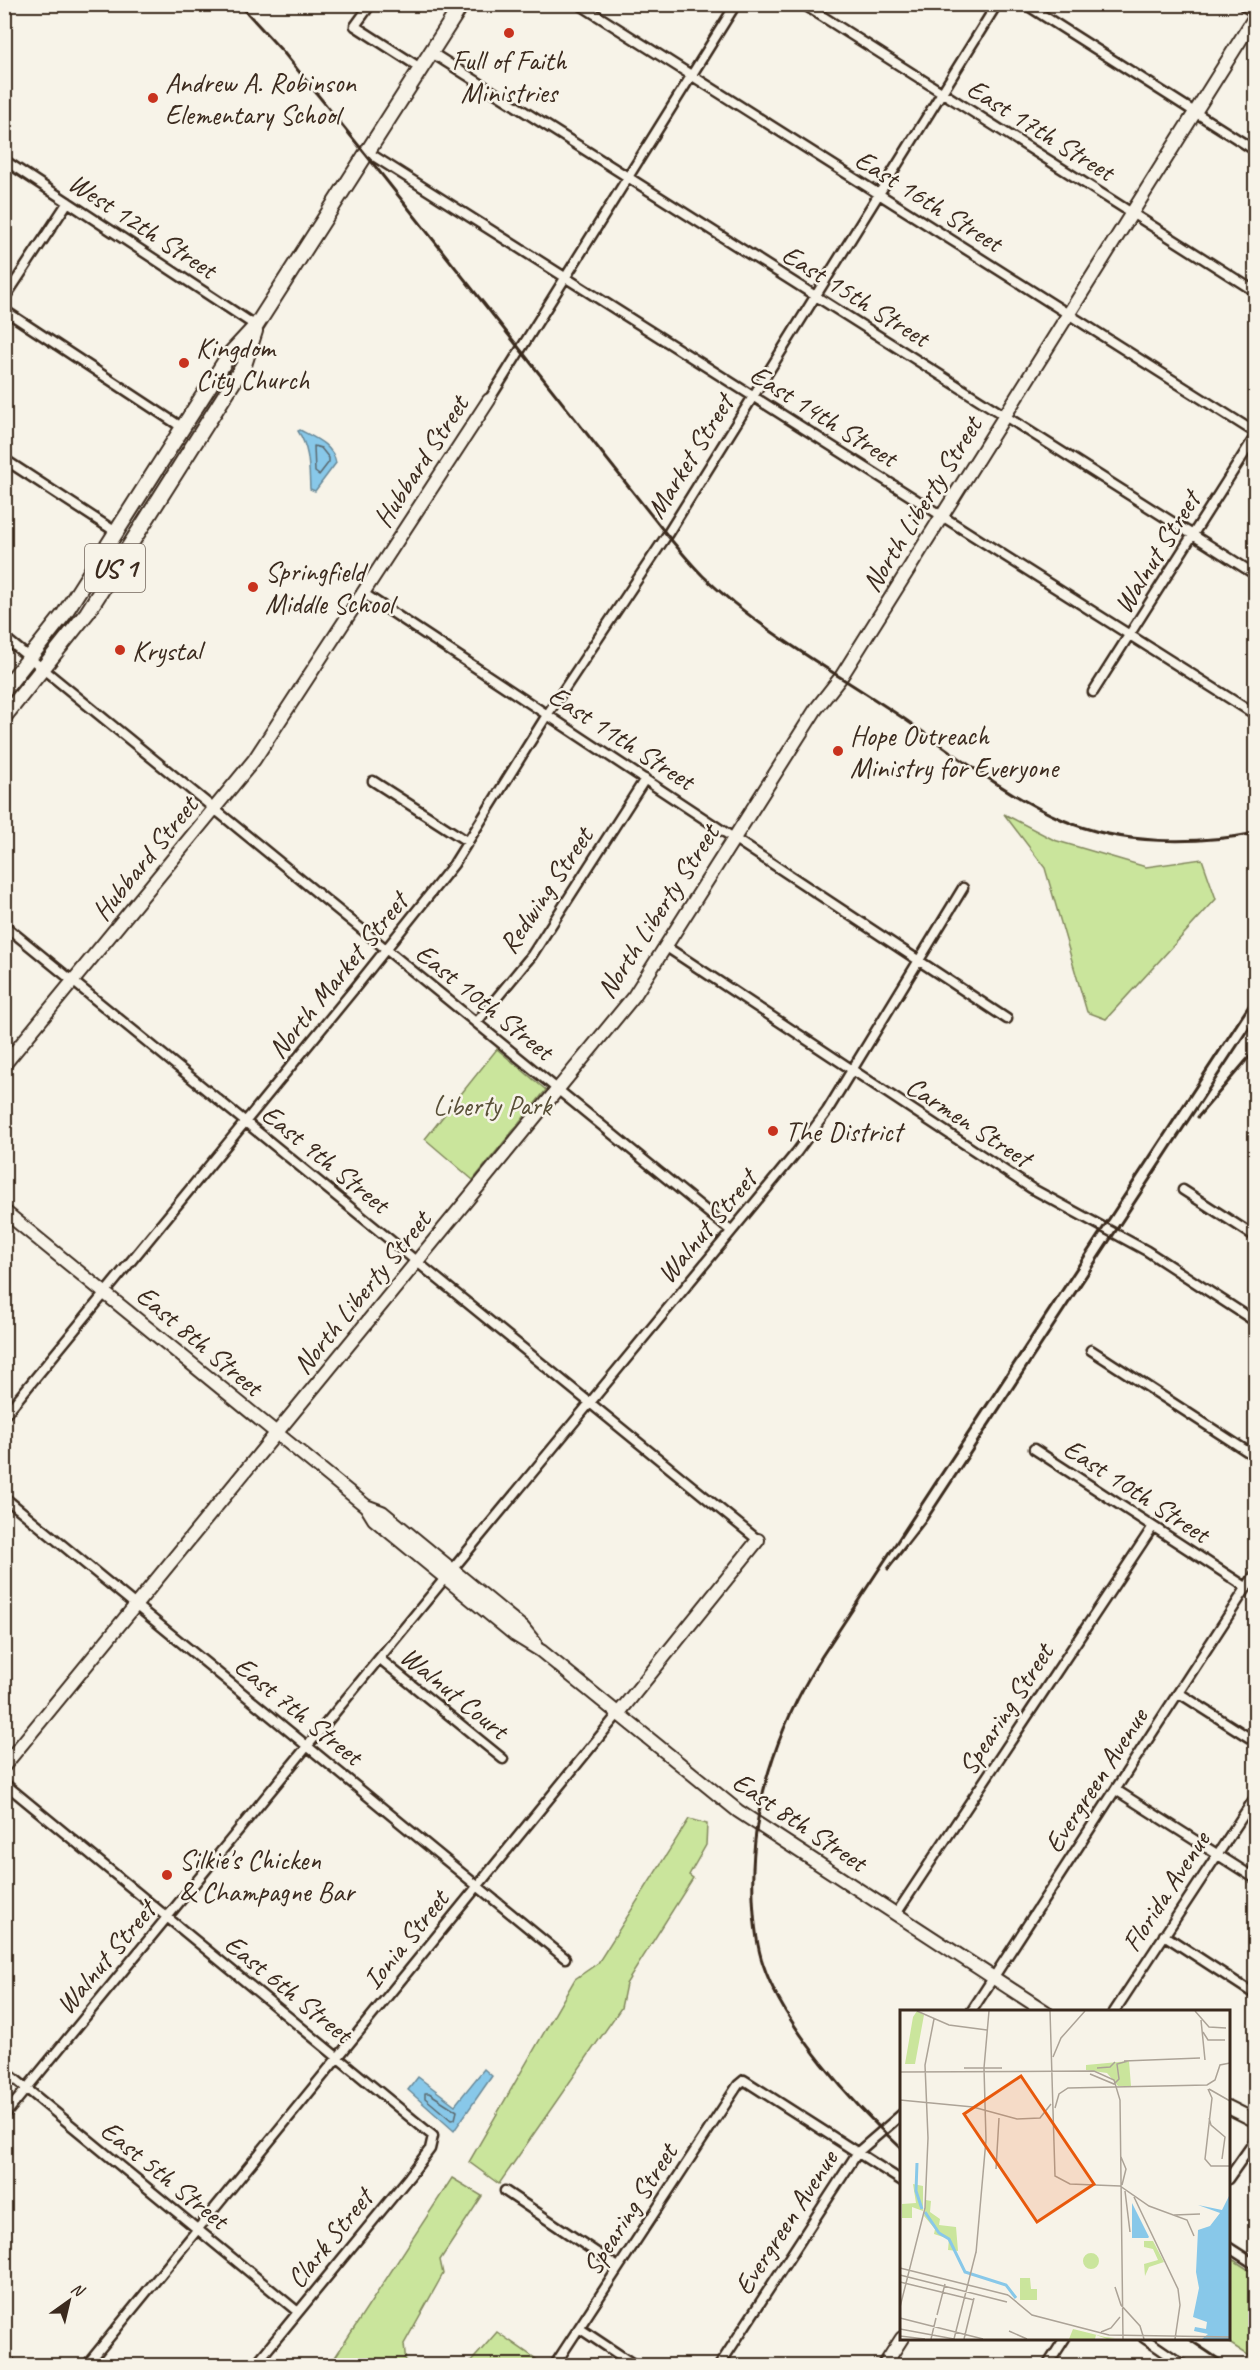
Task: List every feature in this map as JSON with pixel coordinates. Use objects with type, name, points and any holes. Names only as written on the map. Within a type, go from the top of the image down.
[{"type":"main road","name":"US 1","points":[[4,690],[64,614],[229,355],[256,326],[369,153],[462,4]]},
{"type":"main road","name":"US 1","points":[[4,717],[87,613],[244,365],[256,326]]},
{"type":"street","points":[[371,4],[355,26],[422,69]]},
{"type":"street","name":"East 16th Street","points":[[579,4],[1256,434]]},
{"type":"street","name":"Hubbard Street","points":[[4,1065],[263,748],[489,400],[736,4]]},
{"type":"street","name":"East 17th Street","points":[[802,4],[1256,292]]},
{"type":"street","name":"Market Street","points":[[547,715],[667,535],[998,4]]},
{"type":"street","points":[[1025,4],[1256,151]]},
{"type":"street","points":[[1244,4],[1256,13]]},
{"type":"street","name":"North Liberty Street","points":[[4,1766],[634,996],[816,709],[841,677],[1256,13]]},
{"type":"street","name":"East 15th Street","points":[[432,53],[1256,575]]},
{"type":"street","name":"East 14th Street","points":[[369,153],[1256,715]]},
{"type":"street","name":"West 12th Street","points":[[4,160],[256,326]]},
{"type":"street","points":[[4,299],[68,202]]},
{"type":"street","points":[[4,310],[183,428]]},
{"type":"street","name":"Walnut Street","points":[[1093,692],[1256,434]]},
{"type":"street","points":[[4,459],[116,532]]},
{"type":"street","name":"East 11th Street","points":[[363,593],[917,962],[1007,1019]]},
{"type":"street","name":"East 10th Street","points":[[4,637],[731,1231]]},
{"type":"street","name":"North Market Street","points":[[4,1416],[431,896],[468,842],[547,715]]},
{"type":"street","name":"Redwing Street","points":[[476,1023],[532,955],[645,779]]},
{"type":"street","points":[[373,781],[468,842]]},
{"type":"street","name":"Walnut Street","points":[[4,2116],[796,1153],[851,1070],[963,888]]},
{"type":"street","name":"East 9th Street","points":[[4,925],[758,1540]]},
{"type":"street","name":"Carmen Street","points":[[665,946],[1031,1188],[1147,1251],[1256,1322]]},
{"type":"street","points":[[1183,1190],[1256,1237]]},
{"type":"street","name":"East 8th Street","points":[[4,1211],[366,1506],[382,1512],[449,1574],[523,1628],[541,1650],[738,1811],[1043,2010]]},
{"type":"street","points":[[1091,1350],[1256,1457]]},
{"type":"street","name":"East 10th Street","points":[[1034,1449],[1152,1528],[1246,1587]]},
{"type":"street","name":"East 7th Street","points":[[4,1497],[565,1958]]},
{"type":"street","name":"Spearing Street","points":[[896,1914],[1152,1528]]},
{"type":"street","name":"Ionia Street","points":[[87,2366],[340,2058],[758,1540]]},
{"type":"street","name":"Evergreen Avenue","points":[[972,2010],[1255,1576]]},
{"type":"street","name":"Walnut Court","points":[[380,1659],[503,1759]]},
{"type":"street","points":[[1179,1693],[1256,1742]]},
{"type":"street","name":"East 6th Street","points":[[4,1783],[433,2136]]},
{"type":"street","points":[[1116,1790],[1256,1879]]},
{"type":"street","name":"Florida Avenue","points":[[1115,2010],[1256,1796]]},
{"type":"street","points":[[1164,1935],[1256,1995]]},
{"type":"street","name":"East 5th Street","points":[[4,2070],[298,2312]]},
{"type":"street","name":"Spearing Street","points":[[554,2366],[738,2085],[744,2080],[858,2152]]},
{"type":"street","points":[[1230,2108],[1256,2121]]},
{"type":"street","name":"Evergreen Avenue","points":[[718,2366],[858,2152],[900,2116]]},
{"type":"street","name":"Clark Street","points":[[254,2366],[409,2177],[430,2149],[433,2136]]},
{"type":"street","points":[[1230,2176],[1256,2139]]},
{"type":"street","points":[[858,2152],[900,2180]]},
{"type":"street","points":[[505,2191],[618,2267]]},
{"type":"street","points":[[1230,2248],[1256,2265]]},
{"type":"street","points":[[579,2328],[636,2366]]},
{"type":"street","points":[[884,2366],[901,2340]]},
{"type":"street","points":[[1047,2366],[1064,2340]]},
{"type":"street","points":[[1147,2340],[1185,2366]]},
{"type":"street","points":[[4,2358],[14,2366]]},
{"type":"green space","points":[[1004,814],[1054,840],[1146,867],[1202,859],[1216,899],[1106,1019],[1087,1012],[1045,868]]},
{"type":"green space","name":"Liberty Park","points":[[497,1049],[546,1090],[473,1180],[425,1139]]},
{"type":"green space","points":[[689,1819],[707,1824],[706,1845],[689,1875],[693,1878],[626,1984],[621,2008],[499,2184],[469,2162],[575,1979],[598,1963]]},
{"type":"green space","points":[[452,2178],[482,2196],[440,2260],[443,2274],[404,2344],[406,2365],[330,2365]]},
{"type":"green space","points":[[1230,2258],[1255,2274],[1256,2351],[1251,2357],[1225,2340],[1230,2340]]},
{"type":"green space","points":[[497,2332],[539,2361],[537,2365],[468,2365]]},
{"type":"water","points":[[300,430],[327,447],[336,463],[315,491],[310,489],[308,459],[305,445],[298,431]]},
{"type":"water","points":[[484,2069],[492,2076],[454,2131],[408,2090],[418,2077],[455,2105]]},
{"type":"railway","points":[[239,4],[284,53],[667,535],[698,571],[725,596],[800,651],[903,718],[981,773],[1021,799],[1063,820],[1109,834],[1158,840],[1208,840],[1256,833]]},
{"type":"railway","points":[[900,2147],[842,2087],[803,2038],[773,1988],[763,1964],[755,1923],[753,1864],[761,1801],[769,1771],[791,1713],[822,1656],[1256,995]]},
{"type":"railway","points":[[888,1569],[927,1519],[1256,1017]]},
{"type":"railway","points":[[1198,1117],[1256,1049]]},
{"type":"railway","points":[[1190,2340],[1229,2366]]},
{"type":"place","name":"Full of Faith Ministries","points":[[509,33]]},
{"type":"place","name":"Andrew A. Robinson Elementary School","points":[[153,98]]},
{"type":"place","name":"Kingdom City Church","points":[[184,363]]},
{"type":"place","name":"Springfield Middle School","points":[[253,587]]},
{"type":"place","name":"Krystal","points":[[120,650]]},
{"type":"place","name":"Hope Outreach Ministry for Everyone","points":[[838,751]]},
{"type":"place","name":"The District","points":[[773,1131]]},
{"type":"place","name":"Silkie's Chicken & Champagne Bar","points":[[167,1875]]}]
